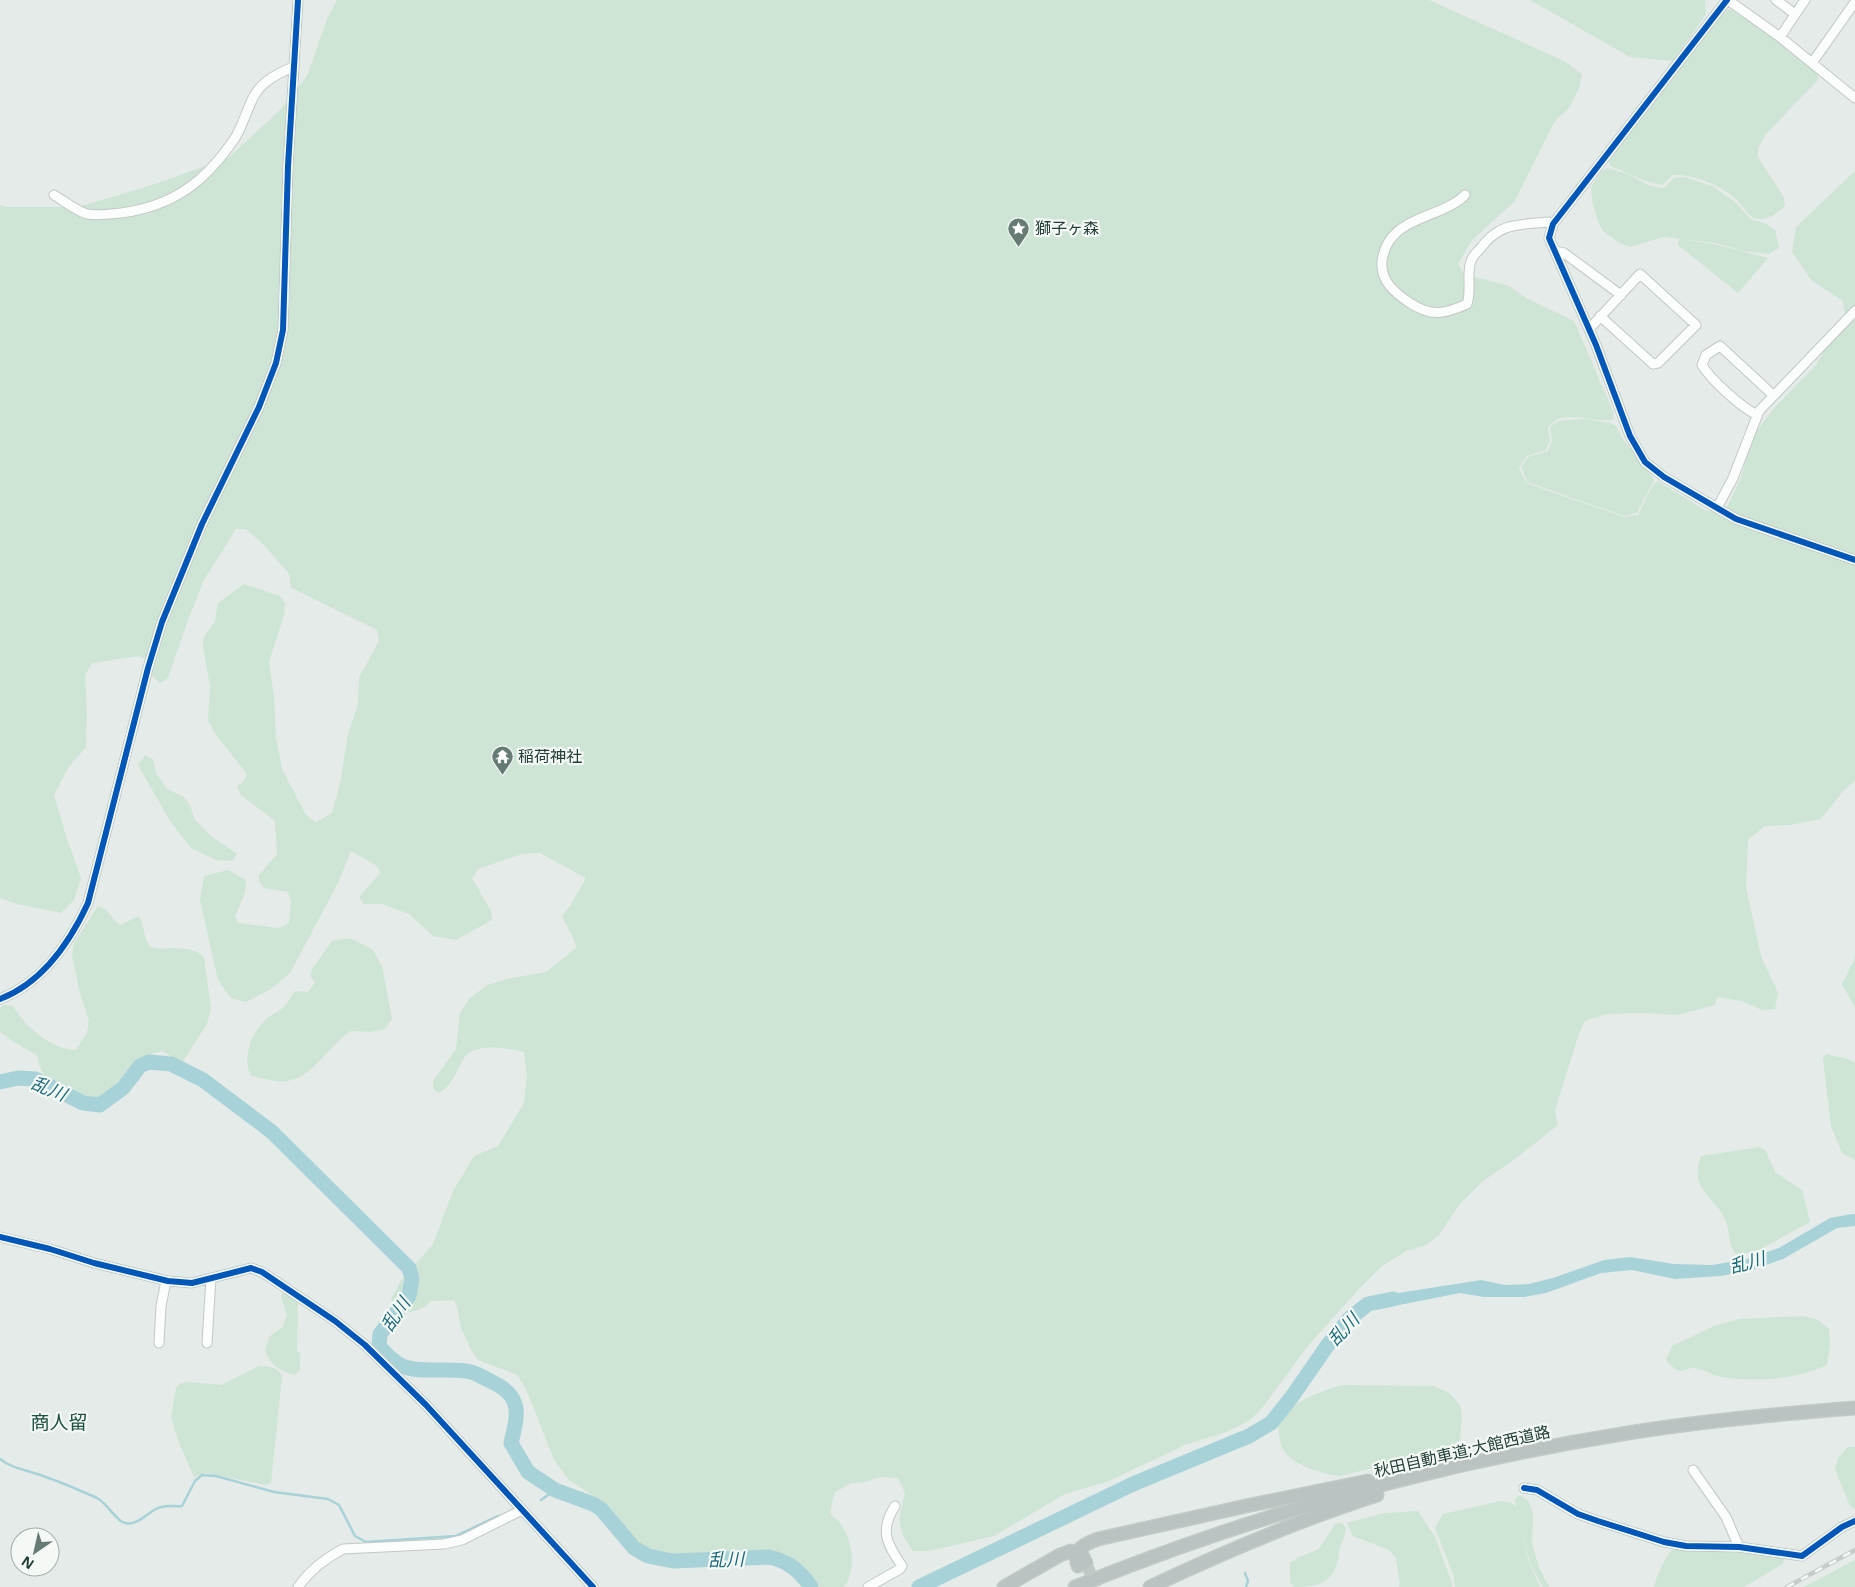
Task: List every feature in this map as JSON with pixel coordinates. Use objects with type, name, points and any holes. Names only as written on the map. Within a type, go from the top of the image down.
[{"type":"highway","name":"秋田自動車道;大館西道路","points":[[1075,1587],[1213,1536],[1298,1509],[1386,1484],[1476,1462],[1642,1431],[1777,1414],[1855,1408]]},
{"type":"highway","points":[[1077,1552],[1088,1543],[1111,1536],[1246,1506],[1444,1466],[1476,1462]]},
{"type":"highway","points":[[1150,1587],[1310,1518],[1476,1462]]},
{"type":"highway","points":[[1004,1587],[1067,1552],[1081,1553],[1082,1564]]},
{"type":"street","points":[[0,999],[28,983],[63,949],[78,925],[88,903],[148,668],[162,622],[202,524],[259,407],[276,363],[283,330],[288,175],[298,0]]},
{"type":"street","points":[[1855,98],[1780,37],[1728,0],[1553,224],[1549,238],[1589,328],[1630,436],[1645,462],[1664,477],[1736,518],[1855,560]]},
{"type":"street","points":[[1776,0],[1795,14]]},
{"type":"street","points":[[1780,37],[1805,0]]},
{"type":"street","points":[[1812,63],[1855,2]]},
{"type":"street","points":[[54,195],[85,213],[100,215],[138,211],[158,206],[194,184],[221,158],[236,136],[254,96],[261,86],[276,75],[293,67]]},
{"type":"street","points":[[1465,195],[1456,204],[1419,218],[1398,230],[1386,247],[1381,270],[1387,284],[1420,310],[1433,313],[1449,312],[1467,304],[1471,295],[1469,277],[1471,261],[1494,232],[1507,227],[1549,222],[1553,224]]},
{"type":"street","points":[[1555,251],[1564,253],[1621,294]]},
{"type":"street","points":[[1589,328],[1600,316],[1640,274],[1696,325],[1658,363],[1653,364],[1600,316]]},
{"type":"street","points":[[1717,508],[1733,478],[1759,411],[1855,311]]},
{"type":"street","points":[[1757,415],[1750,412],[1736,400],[1706,371],[1702,365],[1706,355],[1720,346],[1774,396]]},
{"type":"street","points":[[0,1237],[166,1281],[192,1283],[251,1268],[262,1272],[335,1321],[365,1345],[426,1404],[593,1587]]},
{"type":"street","points":[[207,1343],[212,1278]]},
{"type":"street","points":[[160,1343],[161,1306],[166,1281]]},
{"type":"street","points":[[1694,1470],[1726,1517],[1738,1547]]},
{"type":"street","points":[[1524,1488],[1537,1490],[1578,1514],[1664,1542],[1686,1546],[1738,1547],[1802,1556],[1842,1527],[1855,1522]]},
{"type":"street","points":[[868,1587],[900,1569],[902,1566],[888,1546],[886,1534],[888,1517],[894,1506]]},
{"type":"street","points":[[298,1587],[330,1555],[342,1549],[444,1544],[462,1540],[522,1510]]},
{"type":"green space","points":[[337,0],[1429,0],[1564,61],[1582,74],[1579,88],[1569,108],[1555,121],[1515,201],[1472,240],[1458,264],[1464,274],[1509,286],[1528,299],[1574,321],[1613,411],[1614,419],[1564,417],[1557,420],[1548,427],[1550,440],[1546,450],[1527,456],[1519,468],[1526,483],[1624,517],[1638,515],[1652,486],[1658,481],[1706,511],[1725,511],[1741,478],[1753,436],[1774,408],[1816,365],[1845,315],[1843,301],[1811,280],[1792,252],[1796,227],[1855,171],[1855,781],[1844,790],[1821,819],[1790,825],[1765,826],[1748,840],[1746,887],[1761,956],[1778,993],[1775,1009],[1762,1010],[1742,1001],[1717,997],[1715,1005],[1678,1015],[1607,1014],[1585,1021],[1578,1036],[1555,1111],[1558,1125],[1515,1159],[1483,1181],[1459,1205],[1439,1235],[1426,1245],[1406,1251],[1381,1267],[1307,1347],[1263,1407],[1249,1421],[1226,1432],[1185,1445],[1109,1481],[1065,1494],[994,1536],[929,1551],[913,1551],[901,1529],[900,1517],[905,1493],[898,1478],[880,1477],[865,1482],[851,1483],[834,1493],[830,1514],[843,1527],[851,1550],[852,1566],[844,1587],[820,1587],[794,1559],[769,1552],[671,1556],[646,1549],[627,1534],[606,1504],[569,1480],[554,1460],[526,1389],[517,1375],[478,1360],[472,1352],[461,1328],[454,1300],[431,1301],[419,1310],[404,1312],[391,1300],[400,1282],[433,1244],[453,1191],[474,1156],[498,1146],[524,1103],[527,1076],[524,1052],[510,1049],[483,1048],[469,1053],[448,1085],[439,1093],[433,1089],[433,1081],[456,1049],[460,1013],[469,999],[487,985],[507,979],[546,972],[576,948],[562,916],[586,878],[540,853],[522,854],[478,869],[472,878],[491,911],[492,920],[456,940],[433,936],[409,914],[382,904],[364,904],[359,897],[380,873],[377,866],[351,851],[338,883],[290,973],[271,989],[246,1002],[231,998],[218,980],[200,900],[204,876],[228,870],[246,880],[245,893],[235,916],[238,923],[279,928],[289,923],[291,901],[288,892],[264,888],[259,881],[259,875],[277,854],[275,821],[241,795],[237,786],[243,782],[247,774],[216,735],[208,720],[210,687],[203,647],[204,637],[215,621],[218,603],[244,584],[280,596],[285,603],[284,615],[269,662],[274,697],[276,738],[282,769],[306,815],[316,822],[332,813],[340,784],[348,734],[358,704],[359,678],[379,641],[377,630],[290,587],[290,575],[265,546],[246,529],[236,529],[204,580],[168,678],[160,683],[152,676],[153,663],[139,656],[92,663],[85,675],[86,747],[68,768],[54,795],[81,878],[74,900],[61,913],[17,904],[0,898],[0,205],[6,207],[78,207],[149,186],[228,158],[280,110],[307,76],[327,19]]},
{"type":"green space","points":[[1530,0],[1705,0],[1706,14],[1673,61],[1630,57]]},
{"type":"green space","points":[[1725,9],[1731,10],[1766,32],[1818,74],[1818,80],[1766,134],[1758,148],[1758,157],[1783,196],[1785,205],[1779,212],[1761,219],[1752,217],[1730,194],[1698,178],[1672,175],[1663,185],[1643,180],[1610,166],[1609,160]]},
{"type":"green space","points":[[1607,168],[1628,174],[1650,186],[1664,188],[1674,178],[1685,177],[1712,186],[1735,202],[1751,219],[1766,224],[1775,230],[1779,248],[1768,254],[1743,251],[1716,243],[1663,237],[1630,247],[1618,242],[1603,231],[1597,219],[1592,200],[1591,187],[1601,171]]},
{"type":"green space","points":[[1680,239],[1714,244],[1768,258],[1738,293],[1678,245]]},
{"type":"green space","points":[[1585,419],[1610,423],[1616,426],[1623,439],[1652,476],[1654,480],[1637,513],[1624,516],[1527,482],[1521,467],[1528,457],[1548,451],[1552,441],[1550,427],[1558,421]]},
{"type":"green space","points":[[145,755],[153,759],[156,773],[167,789],[184,797],[190,805],[195,820],[211,836],[237,854],[232,861],[216,860],[191,848],[170,821],[138,765]]},
{"type":"green space","points":[[98,906],[106,910],[121,925],[138,916],[142,923],[145,938],[149,945],[153,947],[189,950],[197,952],[204,957],[211,1008],[207,1024],[182,1063],[162,1051],[148,1055],[133,1066],[105,1094],[96,1099],[85,1100],[72,1096],[57,1086],[43,1073],[38,1056],[0,1032],[0,1008],[4,1005],[13,1006],[24,1021],[40,1036],[57,1046],[76,1050],[87,1033],[89,1020],[80,994],[72,955],[74,943]]},
{"type":"green space","points":[[350,938],[372,949],[382,966],[392,1019],[385,1029],[371,1032],[351,1031],[335,1044],[313,1067],[297,1078],[278,1081],[251,1076],[247,1060],[248,1052],[250,1043],[258,1028],[270,1016],[284,1007],[295,991],[308,992],[315,982],[310,976],[312,969],[332,941]]},
{"type":"green space","points":[[1855,954],[1855,1008],[1842,984]]},
{"type":"green space","points":[[1826,1054],[1848,1059],[1855,1063],[1855,1160],[1842,1153],[1831,1126],[1823,1059]]},
{"type":"green space","points":[[1760,1147],[1765,1150],[1776,1173],[1802,1190],[1810,1222],[1759,1250],[1737,1256],[1732,1248],[1725,1219],[1700,1184],[1697,1176],[1698,1167],[1701,1156]]},
{"type":"green space","points":[[285,1292],[298,1302],[297,1352],[300,1353],[300,1370],[295,1375],[276,1367],[269,1359],[265,1350],[269,1338],[282,1328],[287,1315],[281,1297],[282,1293]]},
{"type":"green space","points":[[1804,1316],[1818,1320],[1829,1329],[1830,1345],[1827,1365],[1815,1370],[1773,1379],[1744,1379],[1717,1376],[1694,1368],[1680,1371],[1676,1370],[1666,1360],[1672,1346],[1714,1326],[1739,1319]]},
{"type":"green space","points":[[259,1366],[275,1369],[282,1376],[271,1483],[266,1485],[206,1473],[194,1477],[179,1443],[171,1417],[176,1388],[179,1384],[187,1382],[221,1385]]},
{"type":"green space","points":[[1342,1385],[1434,1386],[1449,1393],[1460,1405],[1462,1417],[1460,1440],[1451,1447],[1434,1453],[1340,1476],[1308,1468],[1287,1455],[1280,1440],[1278,1425],[1298,1403],[1313,1395]]},
{"type":"green space","points":[[1848,1447],[1855,1447],[1855,1509],[1850,1506],[1835,1469],[1838,1458]]},
{"type":"green space","points":[[1521,1496],[1529,1501],[1533,1515],[1532,1544],[1539,1567],[1549,1587],[1543,1587],[1531,1566],[1519,1520],[1530,1565],[1540,1587],[1455,1587],[1453,1574],[1435,1528],[1443,1514],[1501,1501],[1509,1502],[1516,1506],[1516,1497]]},
{"type":"green space","points":[[1418,1511],[1435,1537],[1452,1587],[1399,1587],[1396,1558],[1389,1550],[1353,1536],[1347,1523],[1385,1513]]},
{"type":"green space","points":[[1341,1523],[1345,1526],[1345,1535],[1334,1571],[1326,1581],[1314,1585],[1294,1587],[1290,1582],[1290,1563],[1319,1549],[1335,1524]]},
{"type":"green space","points":[[1673,1548],[1780,1554],[1784,1560],[1783,1564],[1744,1587],[1654,1587],[1662,1566]]},
{"type":"green space","points":[[1855,1560],[1855,1587],[1804,1587]]},
{"type":"water","points":[[1855,1214],[1855,1226],[1837,1228],[1783,1259],[1749,1271],[1720,1276],[1675,1279],[1632,1270],[1601,1273],[1546,1293],[1524,1297],[1484,1297],[1460,1293],[1374,1310],[1373,1297],[1481,1280],[1505,1285],[1529,1284],[1553,1278],[1604,1260],[1630,1257],[1674,1264],[1712,1265],[1747,1259],[1779,1248],[1830,1218]]},
{"type":"waterway","name":"乱川","points":[[0,1082],[18,1078],[35,1079],[83,1103],[100,1105],[123,1088],[140,1066],[149,1062],[171,1064],[203,1080],[272,1132],[409,1268],[412,1279],[409,1296],[380,1334],[379,1346],[392,1360],[402,1366],[418,1370],[471,1372],[502,1387],[509,1393],[516,1407],[511,1443],[528,1472],[555,1490],[593,1504],[601,1509],[634,1548],[648,1556],[673,1561],[769,1557],[782,1561],[793,1568],[811,1587]]},
{"type":"waterway","name":"乱川","points":[[919,1587],[1133,1484],[1249,1436],[1271,1423],[1349,1319],[1368,1304],[1393,1299]]},
{"type":"waterway","points":[[0,1459],[15,1467],[97,1498],[119,1520],[125,1523],[134,1523],[159,1507],[182,1506],[195,1481],[202,1475],[216,1476],[274,1492],[328,1499],[339,1505],[355,1536],[366,1542],[456,1536],[498,1516]]},
{"type":"waterway","points":[[541,1500],[555,1490]]},
{"type":"waterway","points":[[1245,1573],[1248,1581],[1246,1587]]},
{"type":"tunnel","points":[[1086,1563],[1096,1587]]},
{"type":"railway","points":[[1787,1587],[1855,1550]]},
{"type":"cycle path","points":[[0,999],[15,992],[42,972],[73,932],[88,903],[148,668],[162,622],[202,524],[259,407],[276,363],[283,330],[288,166],[298,0]]},
{"type":"cycle path","points":[[1727,0],[1553,224],[1549,238],[1596,345],[1630,436],[1645,462],[1664,477],[1736,519],[1855,560]]},
{"type":"cycle path","points":[[0,1237],[168,1281],[192,1283],[251,1268],[262,1272],[335,1321],[365,1345],[426,1405],[593,1587]]},
{"type":"cycle path","points":[[1524,1488],[1537,1490],[1578,1514],[1664,1542],[1686,1546],[1739,1547],[1802,1556],[1842,1527],[1855,1521]]},
{"type":"place","name":"獅子ヶ森","points":[[1019,247]]},
{"type":"place","name":"稲荷神社","points":[[502,775]]},
{"type":"district","name":"商人留","points":[[59,1422]]}]
